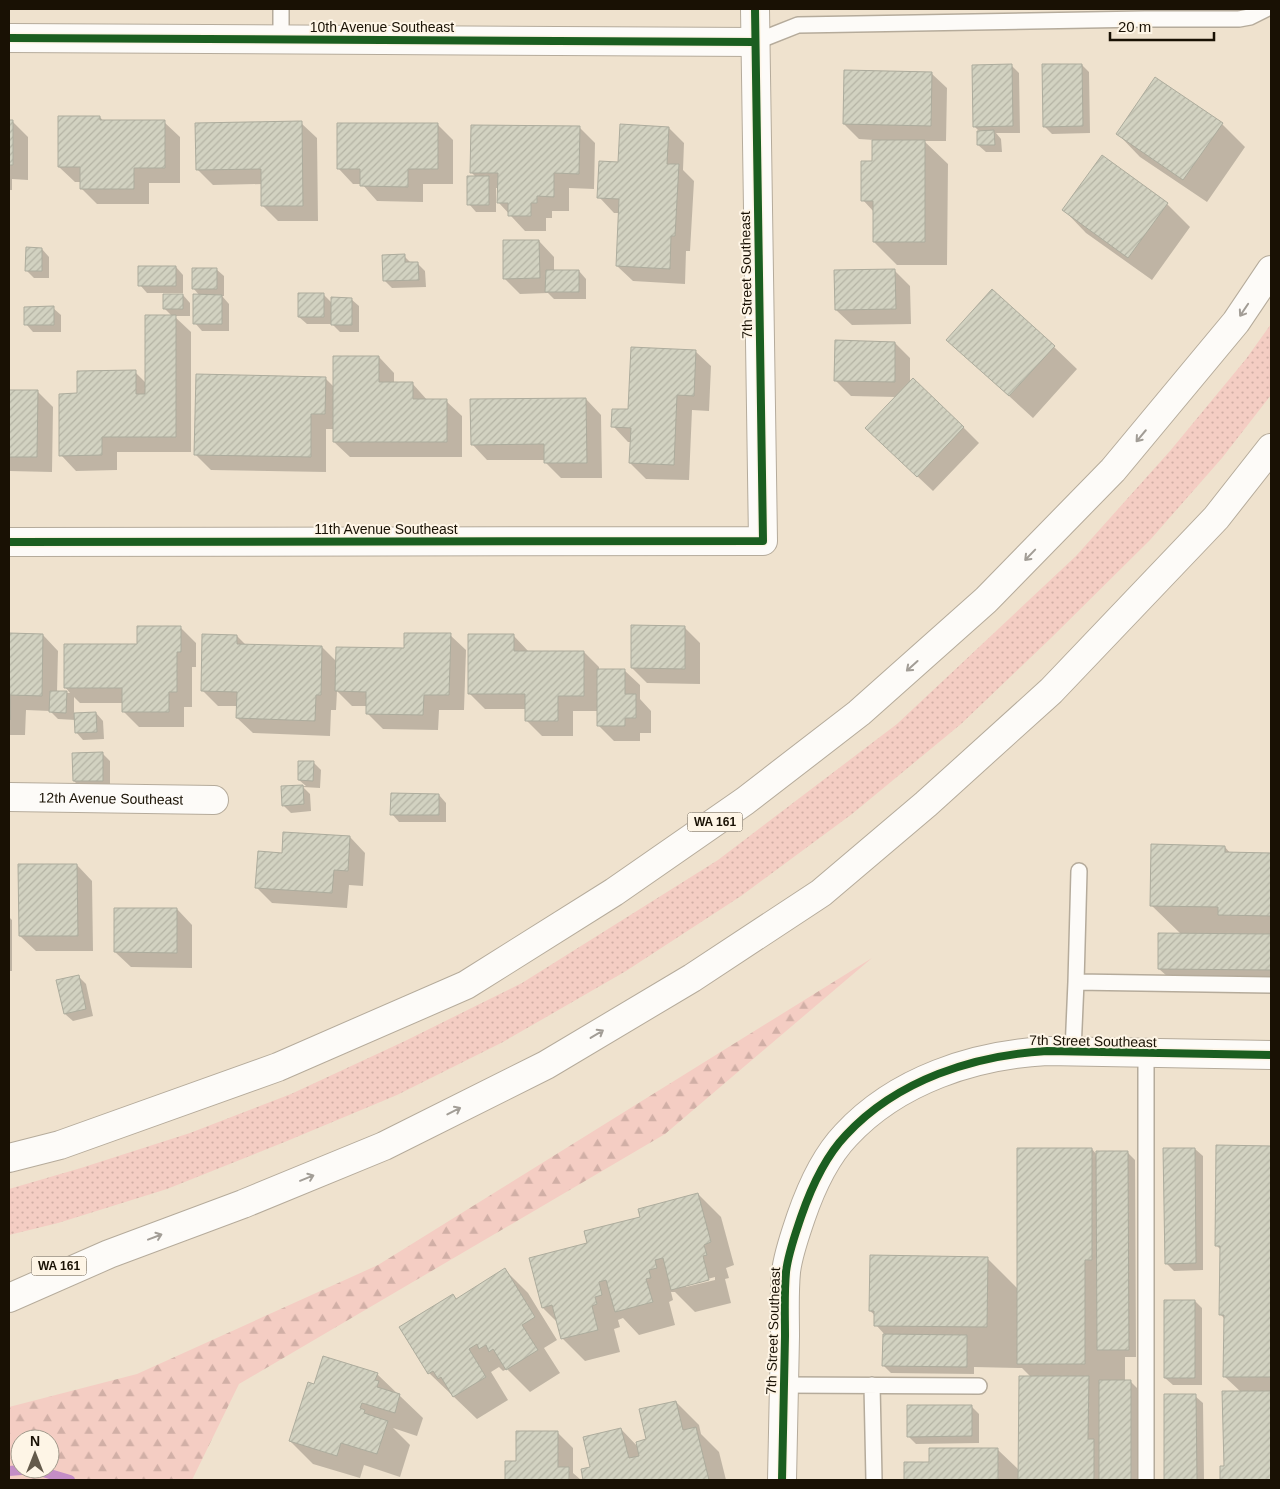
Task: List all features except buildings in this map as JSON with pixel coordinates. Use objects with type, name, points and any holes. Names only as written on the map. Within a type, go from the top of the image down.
[{"type":"main road","name":"7th Street Southeast","points":[[755,9],[762,541]]},
{"type":"main road","name":"10th Avenue Southeast","points":[[9,38],[755,42]]},
{"type":"main road","name":"WA 161","points":[[9,1158],[60,1145],[278,1067],[466,985],[614,892],[745,801],[860,713],[986,600],[1113,470],[1236,322],[1271,270]]},
{"type":"main road","name":"WA 161","points":[[9,1278],[109,1254],[243,1204],[384,1146],[546,1065],[692,978],[821,893],[926,804],[1050,691],[1216,518],[1271,448]]},
{"type":"main road","name":"11th Avenue Southeast","points":[[9,542],[762,541]]},
{"type":"main road","name":"12th Avenue Southeast","points":[[9,796],[214,800]]},
{"type":"main road","name":"7th Street Southeast","points":[[782,1480],[786,1271],[808,1197],[824,1164],[845,1136],[865,1116],[903,1090],[949,1068],[1026,1052],[1073,1051],[1146,1054],[1271,1055]]},
{"type":"main road","points":[[9,1298],[109,1254]]},
{"type":"lane","points":[[281,9],[281,39]]},
{"type":"lane","points":[[755,42],[798,25],[1145,18],[1239,19],[1250,17],[1266,9]]},
{"type":"lane","points":[[1073,1051],[1079,871]]},
{"type":"lane","points":[[1076,982],[1271,985]]},
{"type":"lane","points":[[1146,1054],[1146,1480]]},
{"type":"lane","points":[[784,1384],[979,1386]]},
{"type":"lane","points":[[872,1385],[874,1480]]},
{"type":"green space","points":[[1271,324],[1271,395],[1222,458],[1150,540],[961,724],[852,814],[741,896],[626,971],[503,1042],[397,1095],[167,1189],[58,1223],[9,1235],[9,1189],[190,1133],[291,1094],[405,1041],[522,983],[718,860],[897,724],[1076,556],[1170,451],[1246,359]]},
{"type":"green space","points":[[872,958],[665,1134],[239,1384],[192,1480],[9,1480],[9,1407],[137,1374],[378,1265]]},
{"type":"waterway","points":[[9,1471],[33,1469],[70,1480]]},
{"type":"cycle path","points":[[9,542],[763,541],[755,9]]},
{"type":"cycle path","points":[[9,38],[755,42]]},
{"type":"cycle path","points":[[782,1480],[785,1288],[788,1258],[805,1206],[819,1174],[838,1144],[866,1116],[889,1099],[913,1085],[938,1074],[992,1058],[1047,1051],[1271,1055]]}]
